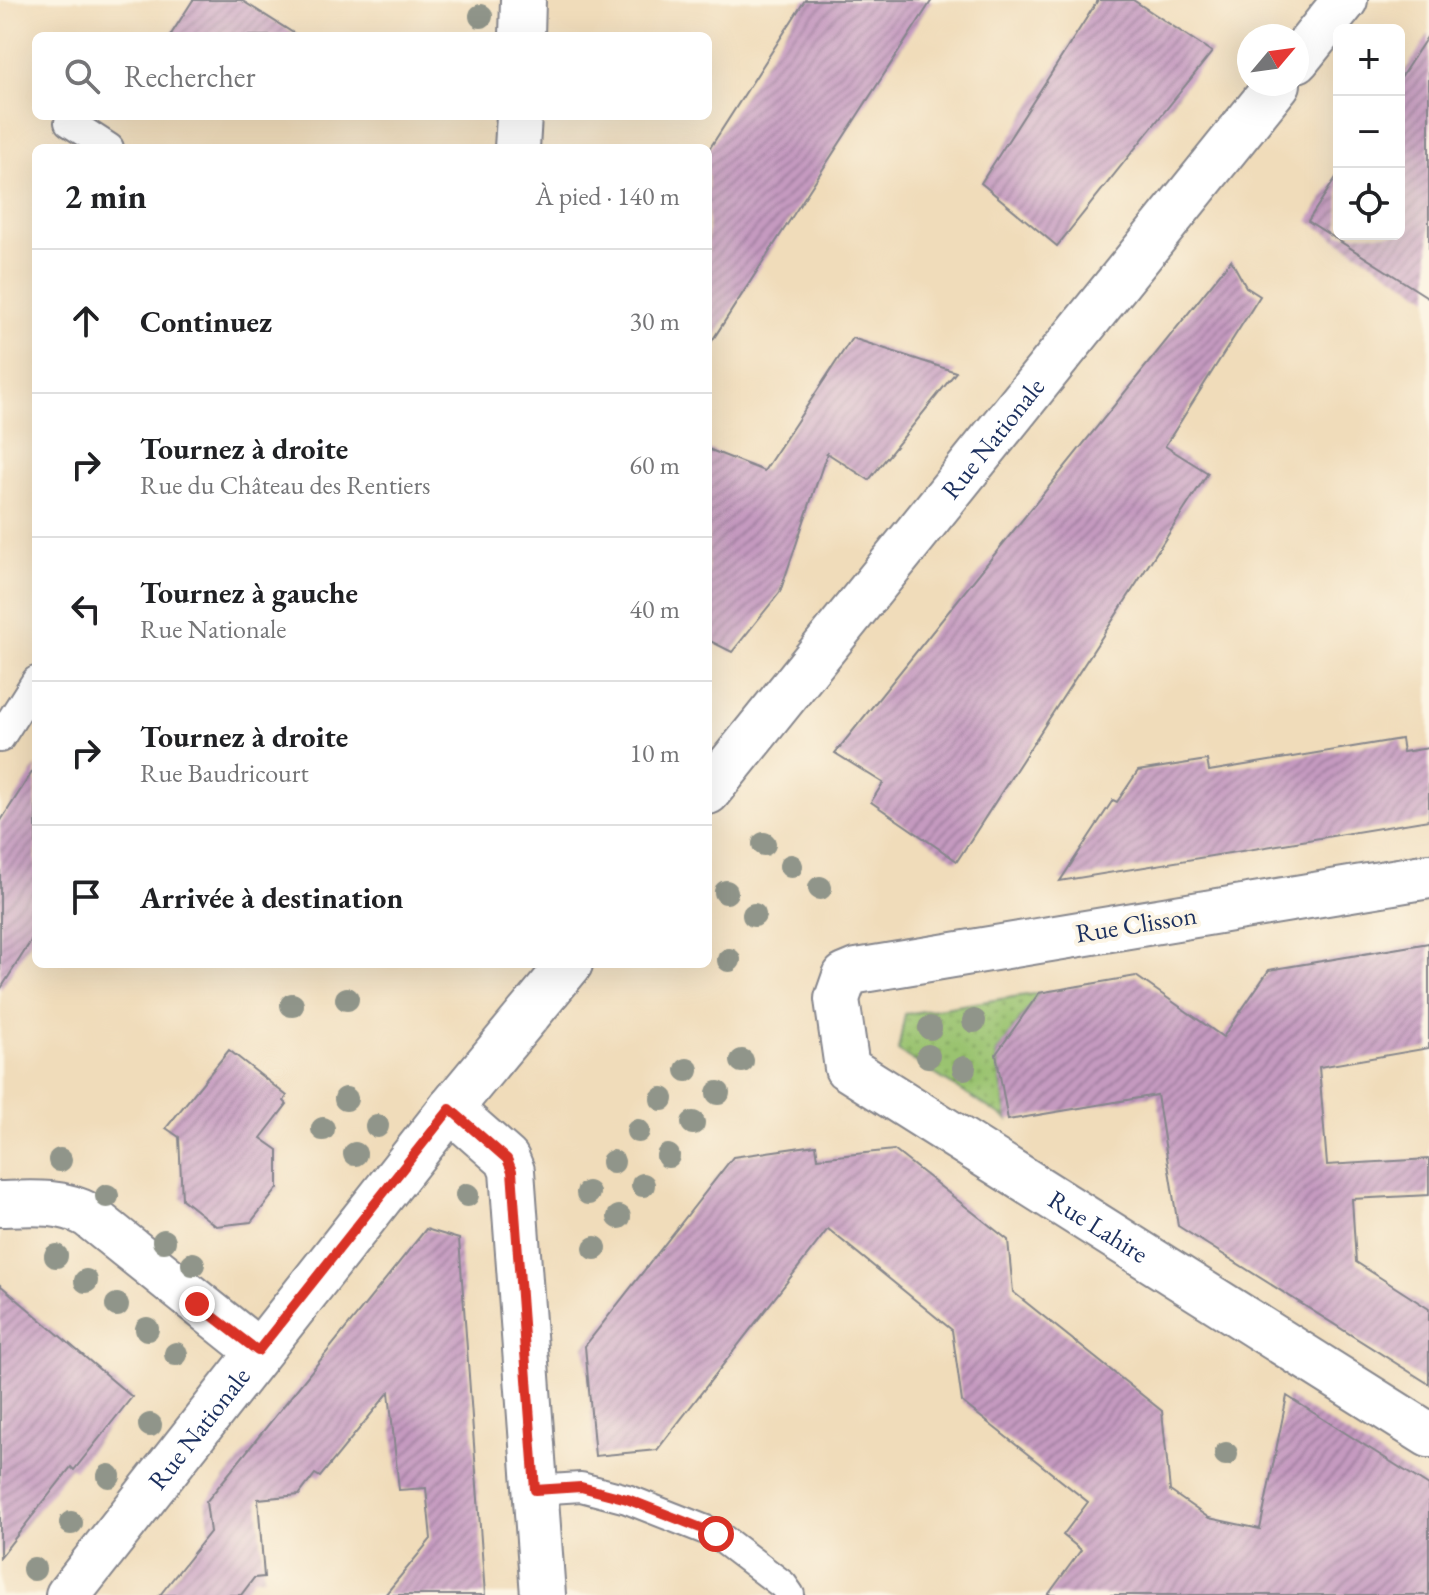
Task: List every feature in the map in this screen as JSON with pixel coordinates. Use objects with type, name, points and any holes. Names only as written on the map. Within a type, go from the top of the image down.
[{"type":"street","points":[[522,32],[523,0]]},
{"type":"street","points":[[1309,45],[1345,0]]},
{"type":"street","name":"Rue Nationale","points":[[712,787],[1268,96]]},
{"type":"street","points":[[517,144],[519,120]]},
{"type":"street","name":"Rue Clisson","points":[[845,976],[857,971],[1429,876]]},
{"type":"street","name":"Rue Nationale","points":[[68,1595],[450,1109],[552,971]]},
{"type":"street","name":"Rue Lahire","points":[[845,976],[837,999],[847,1068],[1429,1435]]},
{"type":"street","points":[[450,1109],[507,1159],[512,1171],[543,1595]]},
{"type":"street","points":[[0,1204],[46,1202],[73,1206],[258,1351]]},
{"type":"lane","points":[[69,122],[103,144]]},
{"type":"lane","points":[[0,738],[32,687]]},
{"type":"lane","points":[[535,1490],[581,1487],[627,1499],[716,1534],[783,1585],[790,1595]]},
{"type":"green space","points":[[1039,993],[996,1054],[1008,1120],[898,1051],[905,1014]]},
{"type":"building","points":[[193,0],[241,0],[292,32],[173,32]]},
{"type":"building","points":[[805,0],[932,0],[712,341],[712,145]]},
{"type":"building","points":[[1098,0],[1133,0],[1212,52],[1057,246],[981,183]]},
{"type":"building","points":[[1429,34],[1429,298],[1338,240],[1405,240],[1405,71]]},
{"type":"building","points":[[1333,182],[1333,237],[1308,221]]},
{"type":"building","points":[[1231,260],[1246,287],[1260,296],[1165,446],[1208,473],[957,861],[871,802],[883,783],[835,753]]},
{"type":"building","points":[[852,338],[956,372],[869,480],[827,453],[780,592],[732,652],[712,642],[712,451],[764,471]]},
{"type":"building","points":[[1401,739],[1403,752],[1429,748],[1429,820],[1060,881],[1113,800],[1117,802],[1138,771],[1207,760],[1209,771]]},
{"type":"building","points":[[32,772],[32,939],[0,990],[0,822]]},
{"type":"building","points":[[1429,943],[1429,1048],[1319,1067],[1327,1165],[1429,1159],[1429,1195],[1352,1199],[1356,1262],[1429,1309],[1429,1384],[1178,1226],[1157,1095],[1008,1120],[996,1054],[1039,993],[1136,976],[1223,1037],[1269,970]]},
{"type":"building","points":[[229,1050],[287,1096],[284,1101],[287,1104],[261,1138],[278,1150],[278,1188],[251,1222],[216,1226],[182,1199],[179,1137],[166,1128]]},
{"type":"building","points":[[816,1145],[818,1158],[894,1150],[1008,1240],[1013,1292],[1162,1411],[1170,1491],[1209,1518],[1260,1529],[1287,1396],[1429,1486],[1429,1595],[1048,1595],[1081,1550],[1063,1535],[1088,1502],[962,1402],[952,1330],[828,1229],[657,1450],[595,1456],[585,1346],[733,1157]]},
{"type":"building","points":[[426,1229],[459,1239],[485,1595],[385,1595],[431,1539],[426,1488],[399,1490],[389,1392],[320,1477],[315,1474],[299,1495],[258,1499],[264,1577],[254,1578],[241,1595],[160,1595],[210,1532],[206,1502]]},
{"type":"building","points":[[0,1285],[132,1397],[74,1470],[71,1467],[0,1557]]},
{"type":"route","points":[[197,1304],[258,1351],[450,1109],[507,1159],[512,1171],[535,1490],[581,1487],[627,1499],[716,1534]]}]
